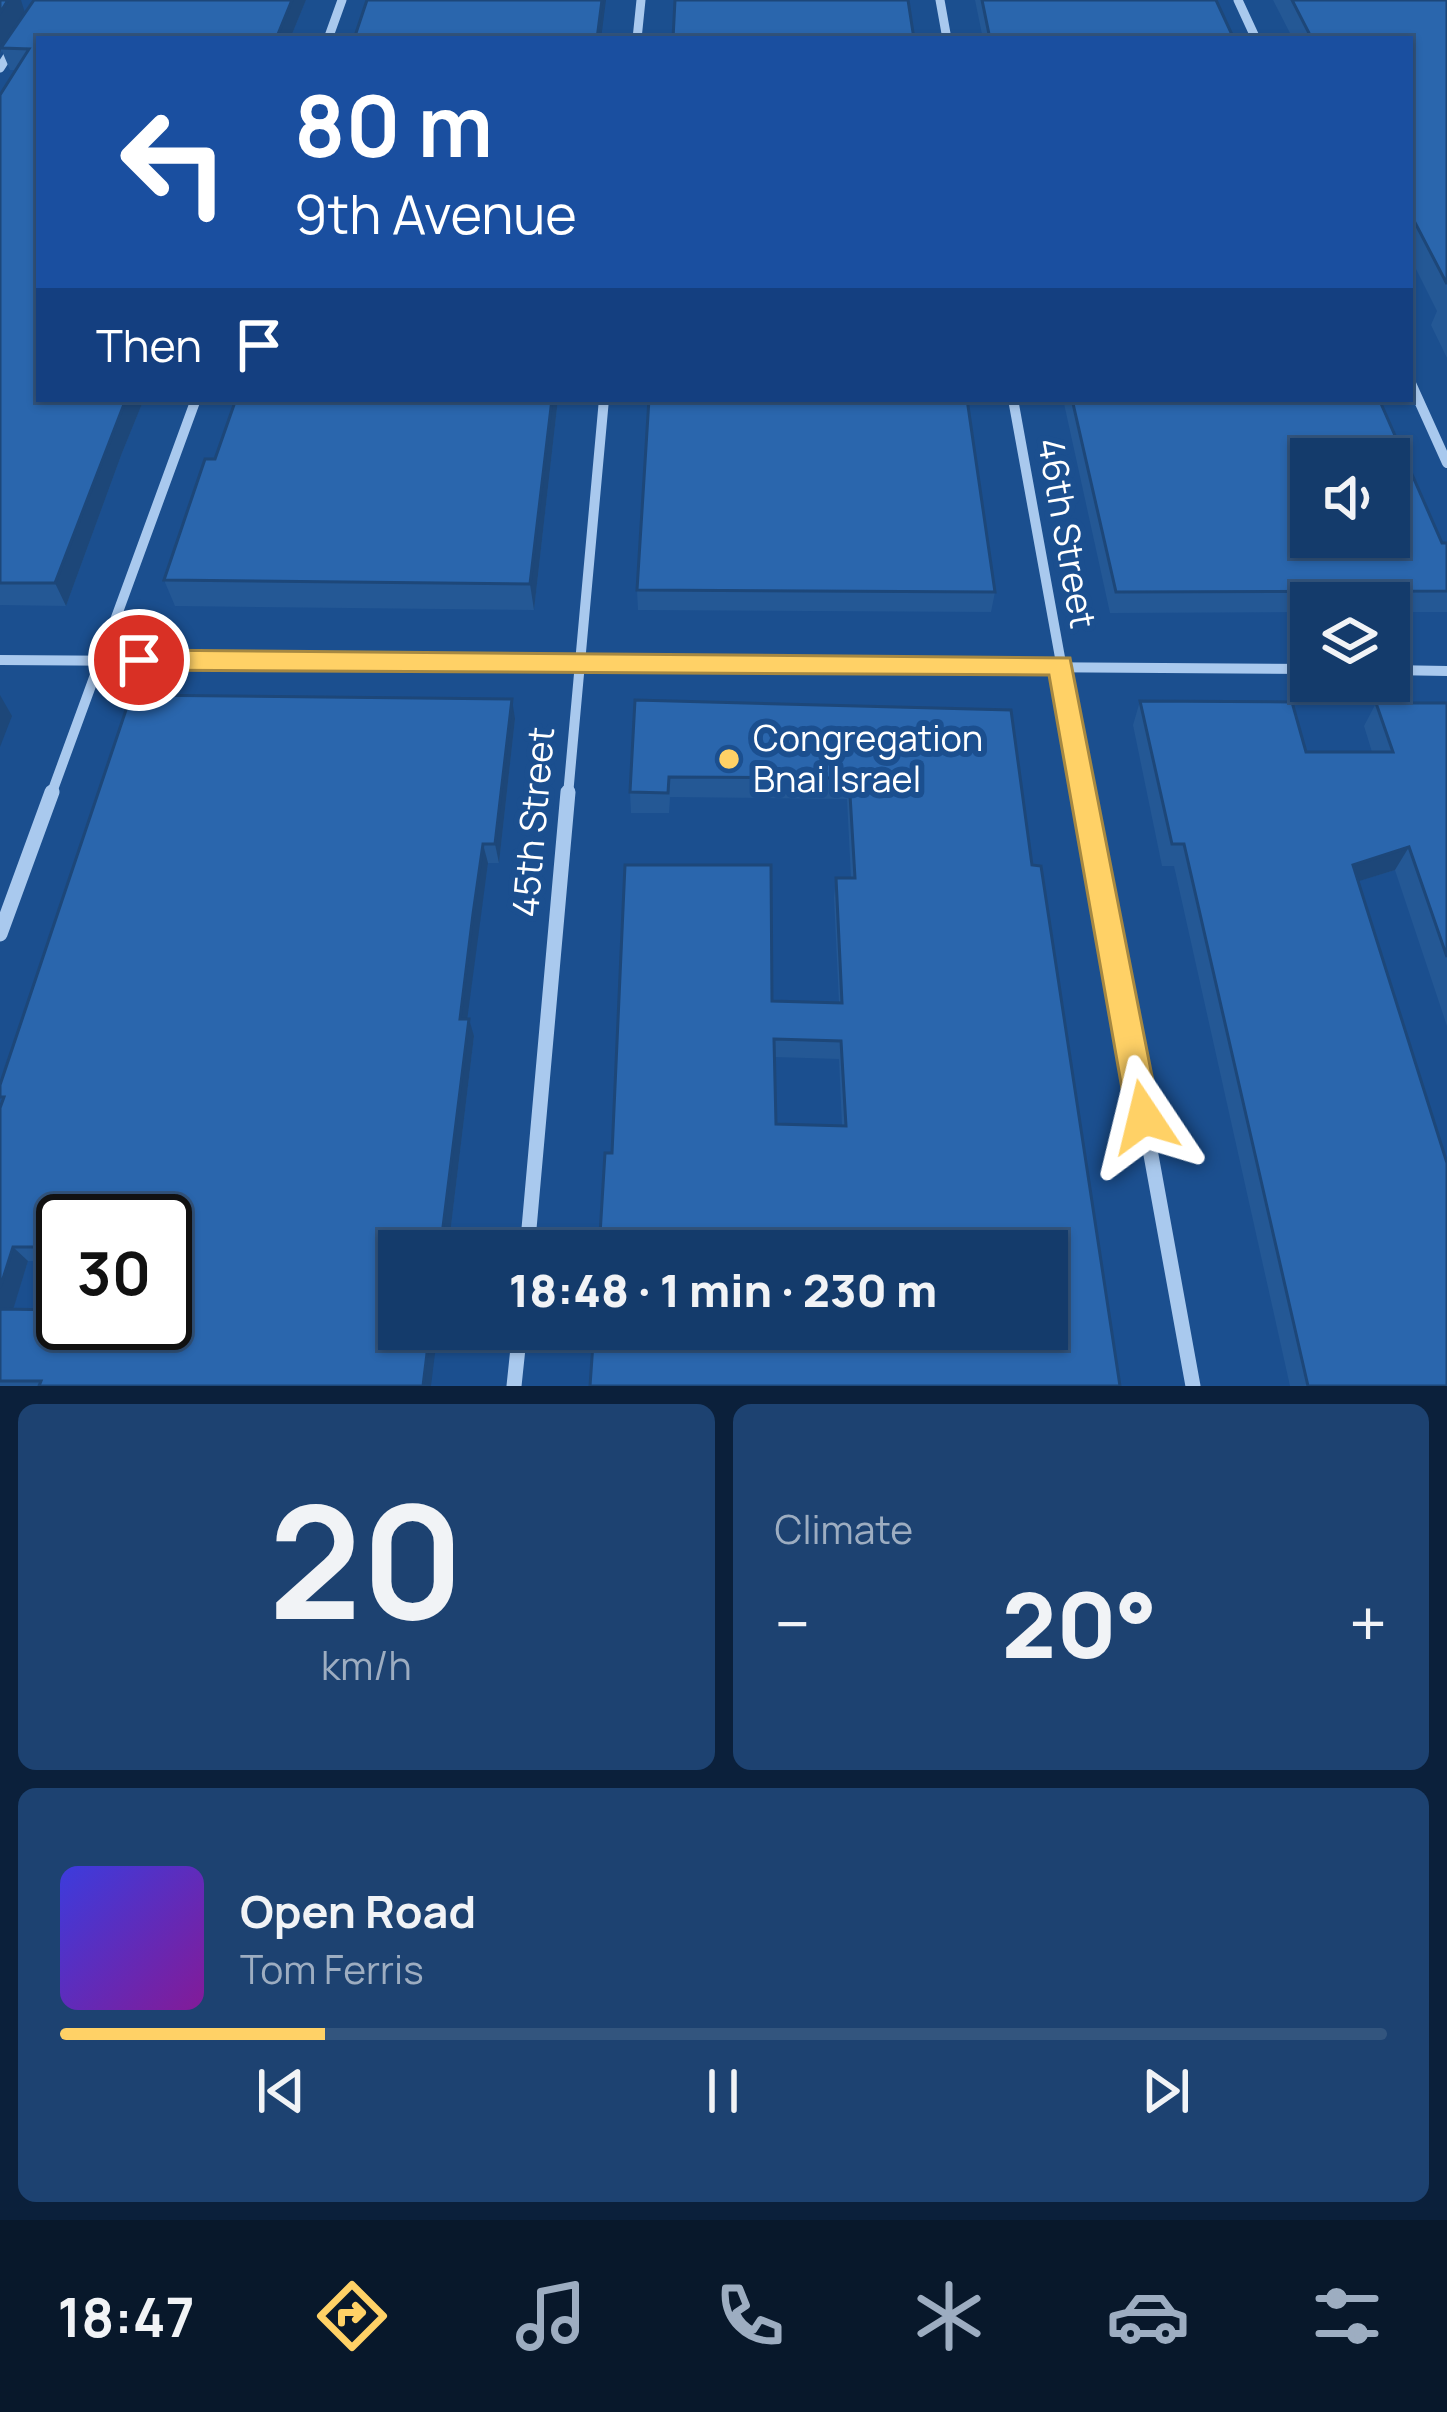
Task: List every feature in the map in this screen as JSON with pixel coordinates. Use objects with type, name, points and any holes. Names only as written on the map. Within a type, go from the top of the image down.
[{"type":"street","points":[[329,36],[342,0]]},
{"type":"street","points":[[637,36],[641,0]]},
{"type":"street","points":[[940,0],[946,36]]},
{"type":"street","points":[[1238,0],[1255,36]]},
{"type":"street","points":[[0,68],[26,28]]},
{"type":"street","points":[[1413,388],[1447,464]]},
{"type":"street","points":[[0,934],[195,402]]},
{"type":"street","name":"45th Street","points":[[529,1230],[604,402]]},
{"type":"street","name":"46th Street","points":[[1013,402],[1193,1386]]},
{"type":"street","points":[[0,660],[1290,669]]},
{"type":"street","points":[[1410,670],[1447,671]]},
{"type":"street","points":[[514,1386],[518,1350]]},
{"type":"building","points":[[34,0],[292,0],[277,36],[36,36],[36,402],[125,402],[55,583],[0,583],[0,95],[29,49],[1,48]]},
{"type":"building","points":[[367,0],[602,0],[597,36],[355,36]]},
{"type":"building","points":[[675,0],[908,0],[914,36],[673,36]]},
{"type":"building","points":[[982,0],[1216,0],[1233,36],[989,36]]},
{"type":"building","points":[[1292,0],[1447,0],[1447,284],[1413,219],[1413,36],[1310,36]]},
{"type":"building","points":[[235,402],[552,402],[530,584],[164,580],[205,459],[215,459]]},
{"type":"building","points":[[649,402],[967,402],[995,592],[637,590]]},
{"type":"building","points":[[1073,402],[1380,402],[1396,438],[1290,438],[1290,558],[1410,558],[1410,470],[1442,543],[1447,543],[1447,591],[1410,591],[1410,582],[1290,582],[1290,591],[1116,592]]},
{"type":"building","points":[[131,695],[512,699],[495,844],[483,844],[473,914],[460,1019],[469,1019],[443,1230],[378,1230],[378,1350],[427,1350],[423,1386],[39,1386],[41,1381],[0,1381],[0,1309],[36,1310],[36,1350],[192,1350],[192,1194],[36,1194],[36,1247],[13,1247],[0,1288],[0,1108],[4,1097],[0,1097],[0,1085]]},
{"type":"building","points":[[635,700],[1011,710],[1032,865],[1041,866],[1120,1386],[590,1386],[593,1350],[1068,1350],[1068,1230],[600,1230],[605,1153],[612,1153],[625,865],[771,865],[772,1001],[842,1003],[836,878],[855,878],[849,778],[669,777],[668,793],[630,792]],"holes":[[[774,1039],[841,1041],[846,1126],[776,1124]]]},
{"type":"building","points":[[1140,701],[1292,702],[1306,752],[1393,752],[1376,703],[1447,703],[1447,957],[1409,847],[1353,865],[1447,1163],[1447,1386],[1308,1386],[1184,844],[1172,844]]},
{"type":"place","name":"Congregation Bnai Israel","points":[[729,759]]},
{"type":"route","points":[[139,660],[1061,665],[1144,1117]]}]
